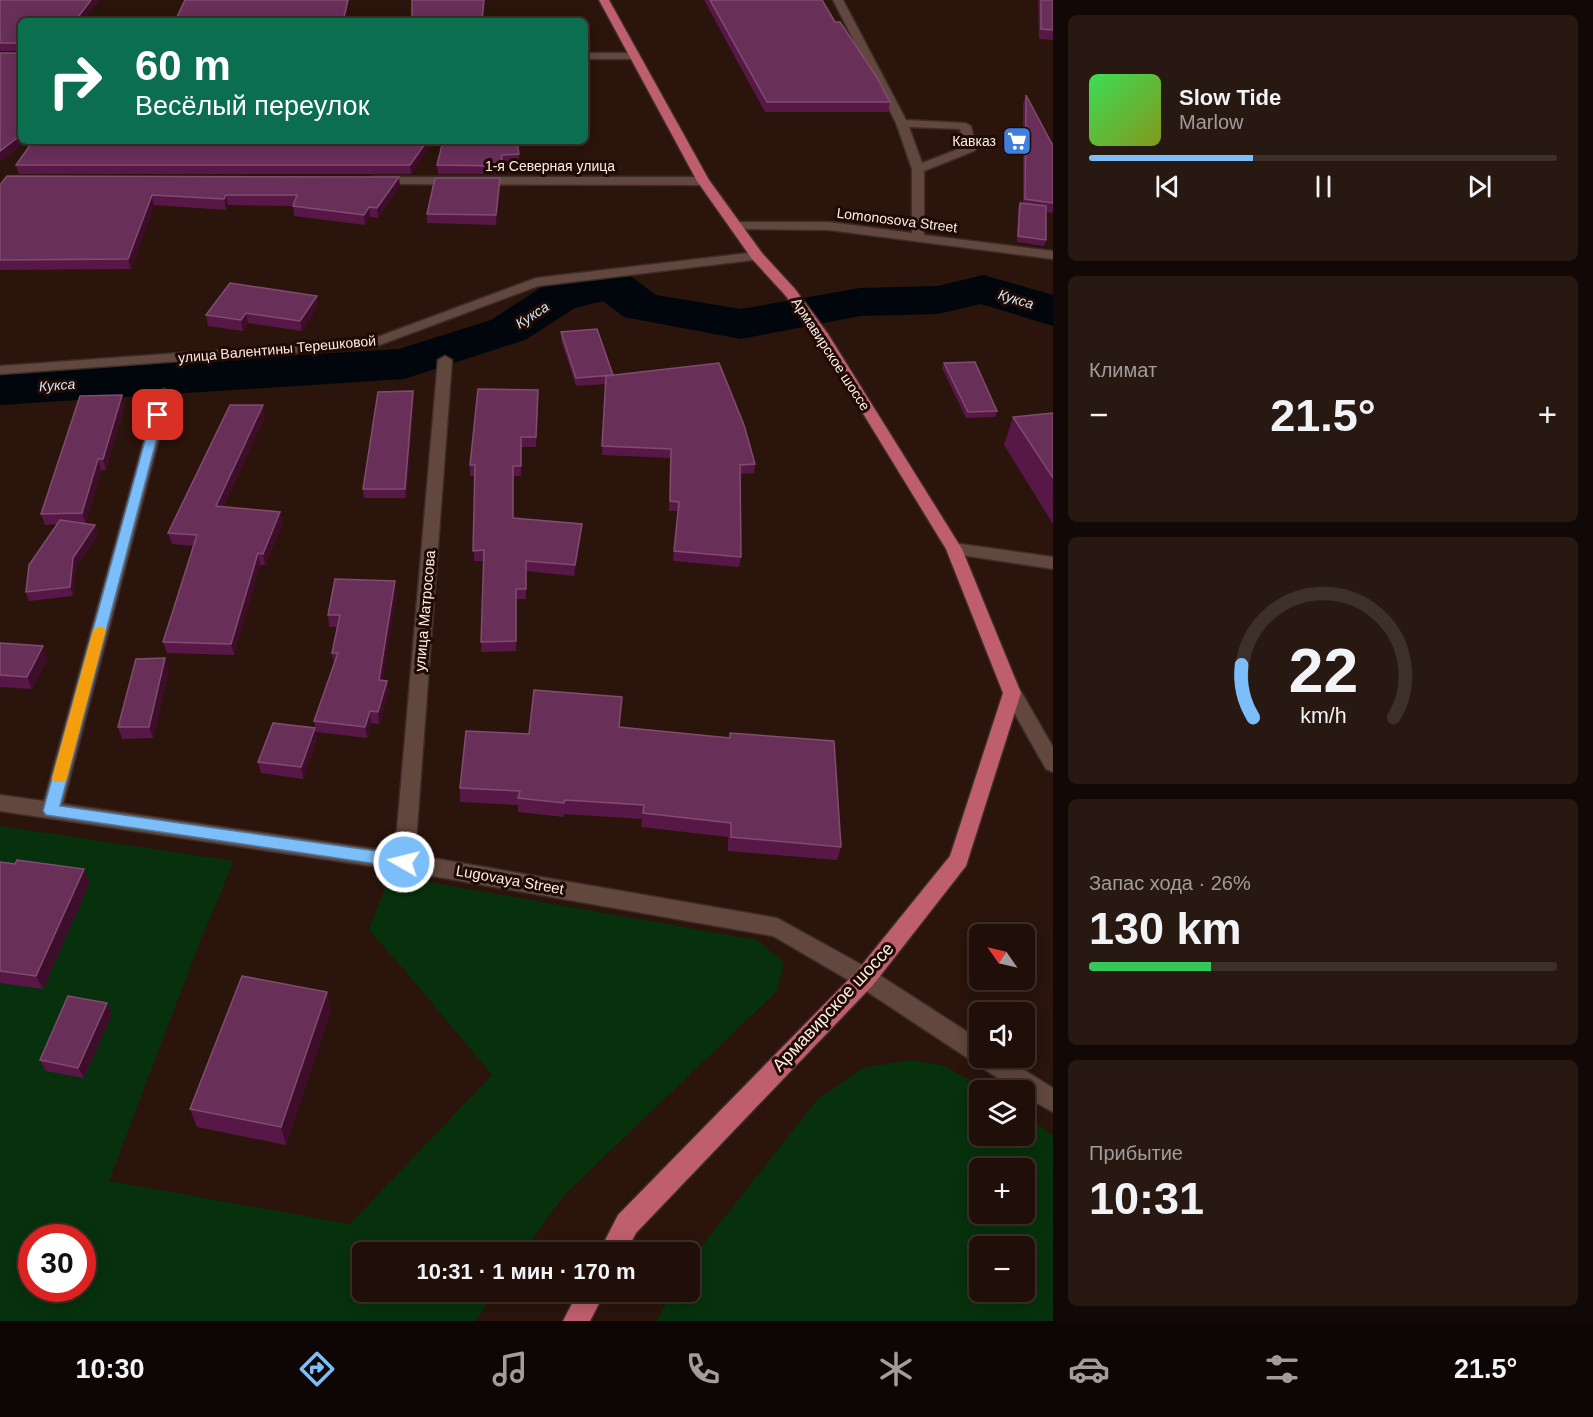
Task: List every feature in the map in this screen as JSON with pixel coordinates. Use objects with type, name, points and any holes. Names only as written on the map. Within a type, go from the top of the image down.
[{"type":"main road","name":"Армавирское шоссе","points":[[604,0],[703,181],[757,256],[790,292],[821,334],[954,549],[1012,693],[959,860],[865,978],[627,1224],[617,1242]]},
{"type":"main road","points":[[576,1321],[586,1302]]},
{"type":"street","points":[[837,0],[902,123],[918,169],[918,238]]},
{"type":"street","points":[[588,56],[633,56]]},
{"type":"street","points":[[902,123],[964,126],[970,149],[918,169]]},
{"type":"street","name":"1-я Северная улица","points":[[357,180],[703,181]]},
{"type":"street","name":"Lomonosova Street","points":[[736,226],[829,226],[1053,255]]},
{"type":"street","name":"улица Валентины Терешковой","points":[[0,370],[374,343],[536,282],[757,256]]},
{"type":"street","name":"улица Матросова","points":[[404,862],[445,360]]},
{"type":"street","points":[[51,811],[164,393]]},
{"type":"street","points":[[954,549],[1053,563]]},
{"type":"street","name":"Армавирское шоссе","points":[[1012,693],[1053,764]]},
{"type":"street","name":"Lugovaya Street","points":[[0,803],[404,862],[777,927],[865,978],[969,1046]]},
{"type":"street","points":[[1002,1068],[1053,1101]]},
{"type":"green space","points":[[0,826],[234,861],[199,944],[109,1181],[350,1224],[492,1075],[369,930],[390,875],[757,940],[784,962],[777,991],[565,1194],[530,1242],[352,1242],[352,1302],[489,1302],[475,1321],[0,1321]]},
{"type":"green space","points":[[911,1060],[942,1065],[970,1080],[969,1146],[1035,1146],[1035,1122],[1053,1136],[1053,1321],[656,1321],[667,1302],[700,1302],[700,1248],[817,1100],[863,1068]]},
{"type":"building","points":[[0,0],[91,0],[77,18],[18,18],[18,43],[0,43]]},
{"type":"building","points":[[185,0],[348,0],[344,18],[176,18]]},
{"type":"building","points":[[412,0],[484,0],[482,18],[412,18]]},
{"type":"building","points":[[710,0],[822,0],[835,22],[840,22],[876,76],[890,102],[767,102]]},
{"type":"building","points":[[1041,0],[1053,0],[1053,30],[1041,29]]},
{"type":"building","points":[[0,53],[18,53],[18,137],[0,151]]},
{"type":"building","points":[[1026,95],[1053,144],[1053,203],[1025,199]]},
{"type":"building","points":[[31,144],[425,144],[410,165],[16,165]]},
{"type":"building","points":[[442,144],[517,144],[519,154],[502,155],[501,166],[437,165]]},
{"type":"building","points":[[7,176],[399,177],[377,208],[369,207],[364,215],[293,206],[297,195],[226,195],[224,199],[152,195],[128,259],[0,260],[0,185]]},
{"type":"building","points":[[435,178],[500,178],[496,215],[427,214]]},
{"type":"building","points":[[1020,203],[1046,206],[1046,240],[1018,236]]},
{"type":"building","points":[[230,283],[317,296],[300,321],[246,313],[241,320],[206,315]]},
{"type":"building","points":[[597,329],[613,375],[576,378],[561,332]]},
{"type":"building","points":[[975,362],[997,411],[968,412],[944,363]]},
{"type":"building","points":[[719,363],[744,425],[755,464],[740,465],[741,557],[674,551],[679,502],[670,501],[671,449],[602,446],[606,376]]},
{"type":"building","points":[[478,389],[538,390],[536,437],[521,437],[521,466],[513,466],[513,518],[582,524],[575,565],[526,561],[526,589],[516,589],[516,641],[481,642],[484,550],[473,551],[475,465],[470,465]]},
{"type":"building","points":[[413,391],[405,489],[363,489],[378,392]]},
{"type":"building","points":[[122,395],[103,459],[98,459],[82,513],[41,514],[80,396]]},
{"type":"building","points":[[230,405],[263,405],[216,506],[280,512],[263,554],[258,553],[231,644],[163,642],[197,535],[168,533]]},
{"type":"building","points":[[1053,413],[1053,478],[1013,417]]},
{"type":"building","points":[[60,520],[95,525],[73,558],[70,587],[26,592],[29,565]]},
{"type":"building","points":[[335,579],[395,581],[379,680],[387,681],[378,712],[370,711],[365,727],[314,721],[338,653],[332,653],[340,615],[328,615]]},
{"type":"building","points":[[0,643],[43,646],[27,677],[0,675]]},
{"type":"building","points":[[165,658],[149,727],[118,727],[136,659]]},
{"type":"building","points":[[534,690],[622,697],[619,727],[730,738],[730,733],[834,741],[841,847],[731,837],[731,823],[643,813],[644,805],[565,800],[564,803],[518,798],[520,791],[460,788],[466,731],[529,734]]},
{"type":"building","points":[[273,723],[315,728],[301,767],[258,762]]},
{"type":"building","points":[[17,860],[84,869],[36,976],[0,971],[0,862],[15,864]]},
{"type":"building","points":[[242,976],[327,992],[281,1127],[190,1109]]},
{"type":"building","points":[[68,996],[107,1003],[78,1068],[40,1060]]},
{"type":"waterway","name":"Кукса","points":[[0,389],[404,364],[508,330],[559,297],[612,285],[641,307],[741,324],[860,302],[938,300],[983,289],[1053,311]]},
{"type":"slow traffic","points":[[60,778],[100,630]]},
{"type":"place","name":"Кавказ","points":[[1017,141]]},
{"type":"route","points":[[158,415],[51,811],[404,862]]}]
